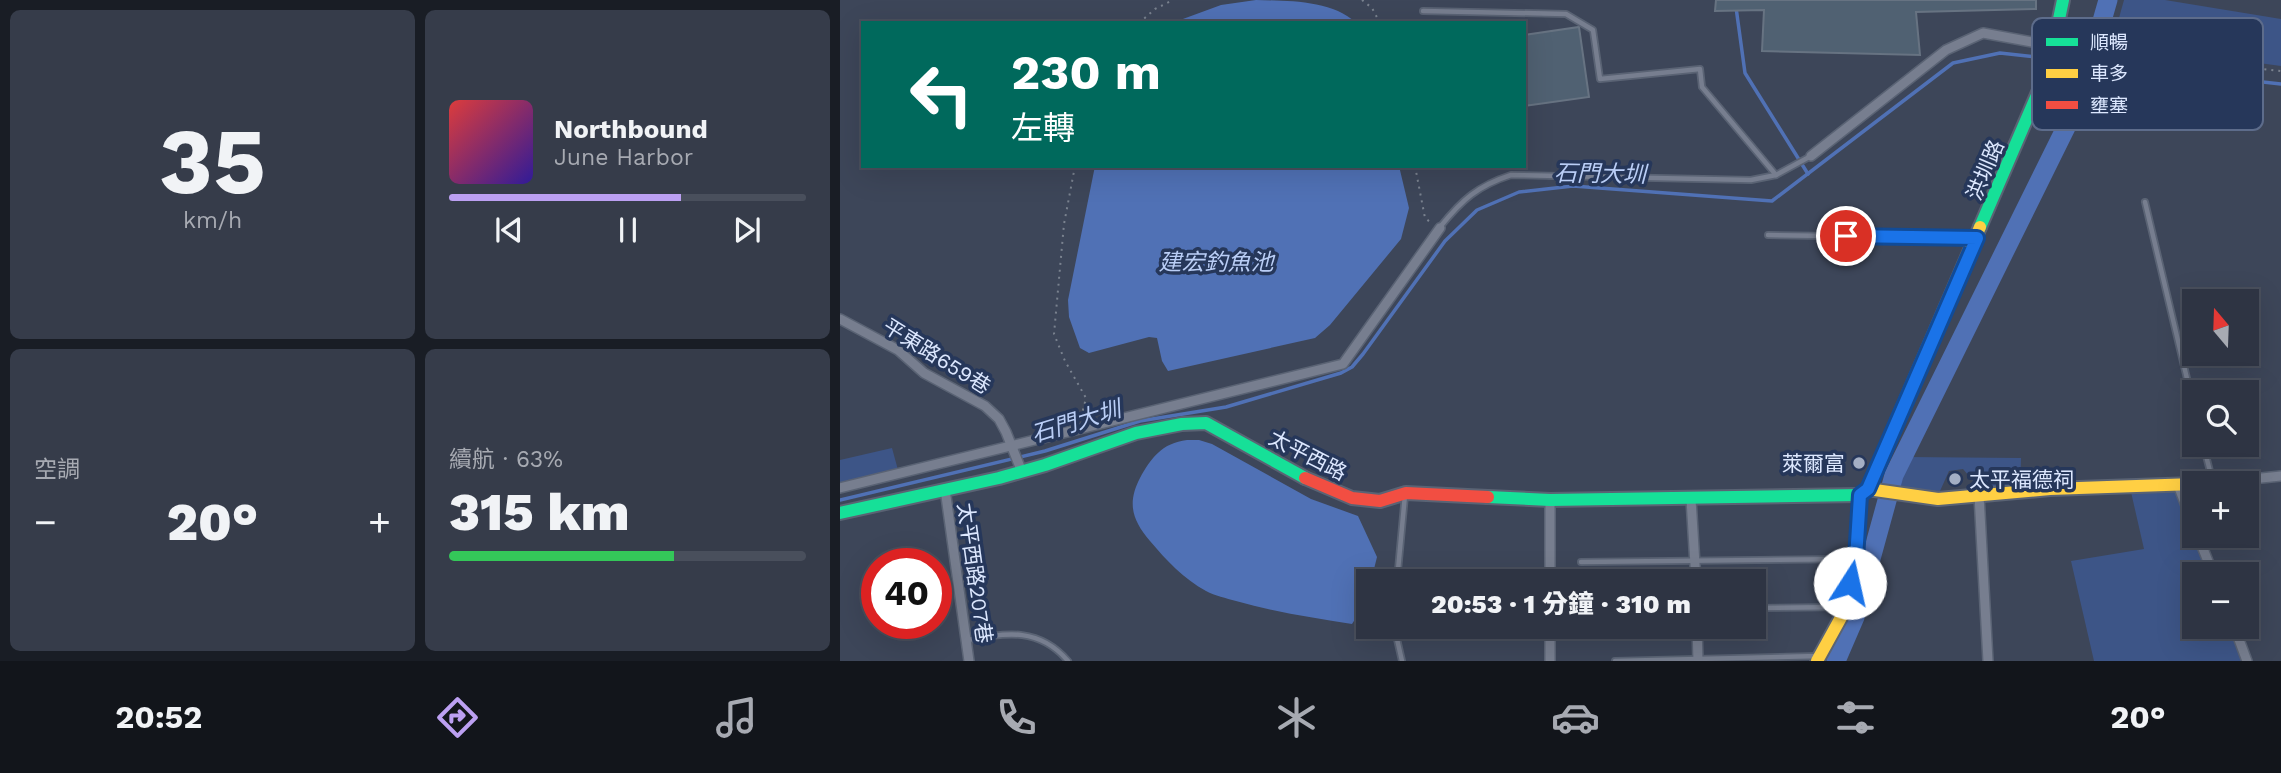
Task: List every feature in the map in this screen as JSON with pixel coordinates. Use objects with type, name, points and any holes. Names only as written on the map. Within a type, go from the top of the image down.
[{"type":"street","name":"洪圳路","points":[[2059,18],[2063,0]]},
{"type":"street","points":[[1811,156],[1946,51],[1963,41],[1983,33],[2032,49]]},
{"type":"street","name":"洪圳路","points":[[1818,658],[1845,607],[1870,492],[2032,105]]},
{"type":"street","points":[[840,488],[1013,448],[1343,364],[1440,228]]},
{"type":"street","name":"平東路659巷","points":[[840,319],[898,351],[924,373],[985,406],[999,419],[1021,468]]},
{"type":"street","name":"太平西路","points":[[840,513],[945,489],[1151,429],[1197,423],[1206,424],[1317,485],[1352,498],[1380,501],[1406,493],[1550,500],[1691,499],[1870,492],[1938,499],[2050,489],[2182,485]]},
{"type":"street","points":[[2259,479],[2281,477]]},
{"type":"street","points":[[2178,485],[2182,495]]},
{"type":"street","name":"太平西路207巷","points":[[945,489],[969,661]]},
{"type":"street","points":[[1979,495],[1988,661]]},
{"type":"street","points":[[1691,499],[1695,569]]},
{"type":"street","points":[[1550,500],[1550,569]]},
{"type":"street","points":[[1550,639],[1550,661]]},
{"type":"street","points":[[1697,639],[1698,660]]},
{"type":"street","points":[[2239,639],[2248,661]]},
{"type":"lane","points":[[1423,12],[1566,14],[1593,30],[1600,79],[1700,69],[1702,87],[1776,176]]},
{"type":"lane","points":[[1440,228],[1460,203],[1476,189],[1511,175],[1751,180],[1776,176],[1811,156]]},
{"type":"lane","points":[[2145,202],[2187,380]]},
{"type":"lane","points":[[1768,235],[1977,238]]},
{"type":"lane","points":[[1398,569],[1406,493]]},
{"type":"lane","points":[[1581,562],[1856,559]]},
{"type":"lane","points":[[1766,608],[1845,607]]},
{"type":"lane","points":[[967,640],[1008,635],[1035,637],[1055,646],[1068,661]]},
{"type":"lane","points":[[1397,639],[1402,661]]},
{"type":"lane","points":[[1615,661],[1818,658]]},
{"type":"path","points":[[1141,21],[1155,9],[1173,0]]},
{"type":"path","points":[[1362,0],[1372,8],[1379,21]]},
{"type":"path","points":[[2263,69],[2281,71]]},
{"type":"path","points":[[1075,168],[1063,225],[1054,334],[1086,398],[1080,421]]},
{"type":"path","points":[[1415,168],[1425,218],[1440,228]]},
{"type":"shaded area","points":[[2124,0],[2165,0],[2281,19],[2281,66],[2263,64],[2263,18],[2119,18]]},
{"type":"shaded area","points":[[892,448],[898,470],[840,484],[840,460]]},
{"type":"shaded area","points":[[1906,457],[2021,458],[2020,490],[1982,491],[1963,469],[1949,471],[1940,491],[1892,491]]},
{"type":"shaded area","points":[[2178,489],[2182,499],[2182,548],[2201,548],[2206,562],[2182,562],[2182,639],[2236,639],[2245,661],[2094,661],[2071,561],[2144,549],[2131,492]]},
{"type":"water","points":[[1256,0],[1309,3],[1335,10],[1354,21],[1177,21],[1221,5]]},
{"type":"water","name":"建宏釣魚池","points":[[1095,168],[1399,168],[1409,208],[1401,239],[1330,325],[1315,338],[1168,371],[1162,361],[1157,338],[1149,337],[1089,353],[1080,348],[1069,317],[1068,300]]},
{"type":"water","points":[[1199,440],[1212,444],[1311,499],[1358,516],[1377,557],[1374,569],[1356,569],[1356,618],[1352,624],[1279,612],[1213,594],[1198,586],[1169,562],[1139,526],[1133,503],[1136,487],[1153,458],[1164,448],[1178,442]]},
{"type":"building","points":[[1716,0],[2036,0],[2036,9],[1916,12],[1920,55],[1762,51],[1764,10],[1715,11]]},
{"type":"building","points":[[1579,27],[1589,97],[1526,106],[1526,35]]},
{"type":"waterway","points":[[1735,0],[1745,73],[1808,174]]},
{"type":"waterway","points":[[2103,18],[2108,0]]},
{"type":"waterway","name":"石門大圳","points":[[840,500],[1045,451],[1140,421],[1226,407],[1341,373],[1352,367],[1363,354],[1445,241],[1477,210],[1519,192],[1573,186],[1772,201],[1953,63],[2000,53],[2032,57]]},
{"type":"waterway","name":"石門大圳","points":[[2263,82],[2281,84]]},
{"type":"waterway","points":[[1836,661],[1855,617],[1894,475],[2065,130]]},
{"type":"traffic: fast","points":[[2059,18],[2063,0]]},
{"type":"traffic: fast","points":[[1980,227],[2032,106]]},
{"type":"traffic: fast","points":[[840,513],[999,478],[1136,433],[1182,424],[1206,423],[1305,478]]},
{"type":"traffic: fast","points":[[1488,497],[1550,500],[1860,495]]},
{"type":"traffic: slow","points":[[1817,661],[1844,612],[1856,559],[1860,495],[1868,489],[1980,227]]},
{"type":"traffic: slow","points":[[1868,489],[1938,499],[2050,489],[2182,484]]},
{"type":"traffic: jam","points":[[1305,478],[1352,498],[1380,501],[1406,493],[1488,497]]},
{"type":"place","name":"萊爾富","points":[[1859,463]]},
{"type":"place","name":"太平福德祠","points":[[1955,479]]},
{"type":"route","points":[[1846,236],[1977,238],[1868,489],[1860,495],[1856,559],[1850,583]]}]
